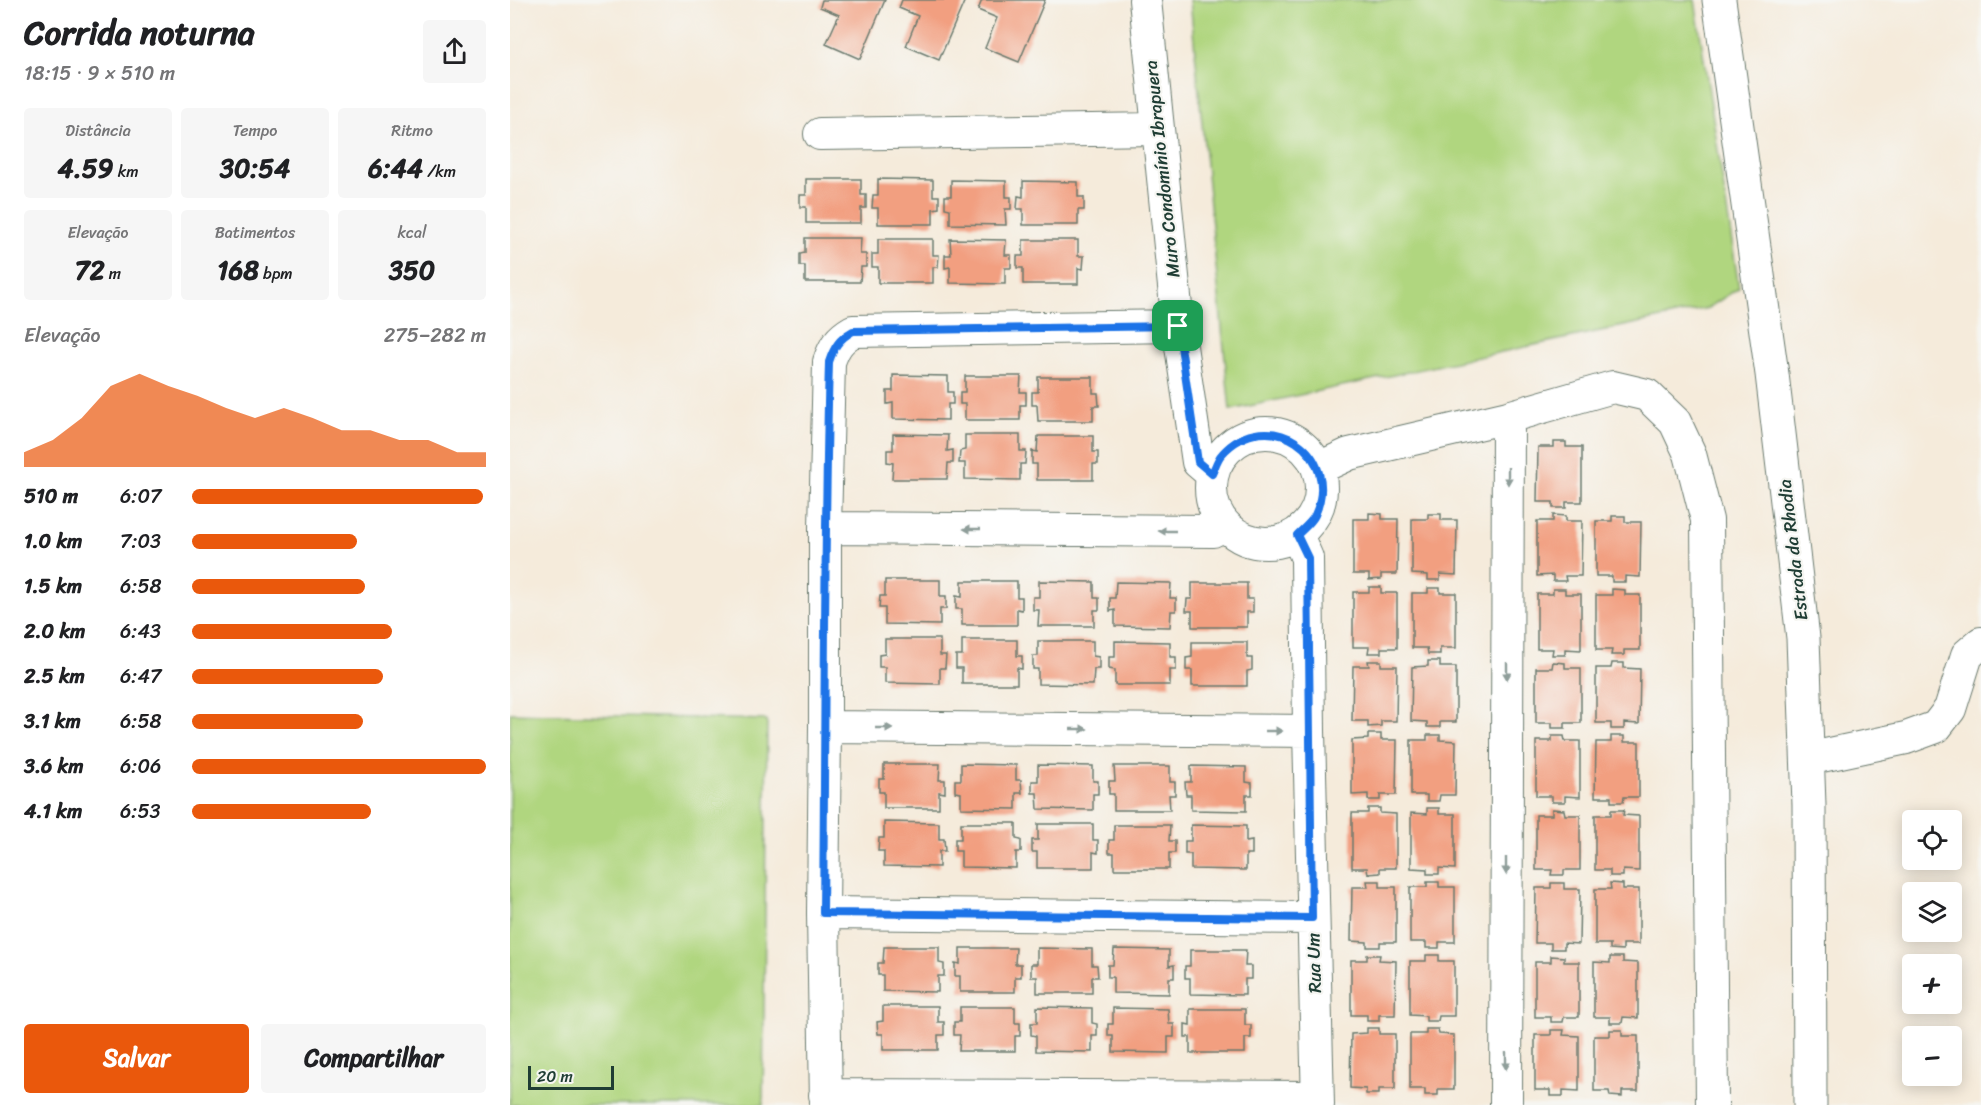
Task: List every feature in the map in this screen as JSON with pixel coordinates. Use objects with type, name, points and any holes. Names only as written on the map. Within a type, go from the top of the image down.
[{"type":"main road","name":"Estrada da Rhodia","points":[[1719,0],[1772,374],[1803,638],[1807,759],[1810,1105]]},
{"type":"street","name":"Muro Condomínio Ibrapuera","points":[[1144,0],[1178,326],[1198,462],[1212,474]]},
{"type":"street","points":[[820,134],[1157,129]]},
{"type":"street","points":[[1178,326],[853,331],[841,338],[834,347],[829,362],[825,528],[823,913],[825,1100],[1317,1101]]},
{"type":"street","points":[[1319,468],[1349,454],[1508,417],[1613,387],[1647,395],[1675,422],[1690,454],[1707,520],[1712,1105]]},
{"type":"street","points":[[1506,1105],[1508,417]]},
{"type":"street","points":[[1273,432],[1292,438],[1308,451],[1319,468],[1322,493],[1314,517],[1297,535],[1279,543],[1258,543],[1239,537],[1224,524],[1214,509],[1210,492],[1212,474],[1220,456],[1235,442],[1253,434],[1273,432]]},
{"type":"street","points":[[825,528],[1214,531],[1224,524]]},
{"type":"street","name":"Rua Um","points":[[1297,535],[1308,558],[1312,918],[1317,1101]]},
{"type":"street","points":[[1807,759],[1906,738],[1936,727],[1950,709],[1968,655],[1981,643]]},
{"type":"street","points":[[825,728],[1309,731]]},
{"type":"street","points":[[823,913],[1312,918]]},
{"type":"green space","points":[[1190,0],[1695,0],[1739,288],[1708,308],[1230,410]]},
{"type":"green space","points":[[510,713],[767,720],[763,1105],[510,1105]]},
{"type":"building","points":[[822,0],[885,0],[860,59],[826,44],[839,15],[820,7]]},
{"type":"building","points":[[902,0],[965,0],[939,60],[906,46],[918,16],[899,8]]},
{"type":"building","points":[[982,0],[1045,0],[1019,62],[985,48],[997,18],[978,10]]},
{"type":"building","points":[[806,179],[861,179],[861,195],[866,195],[866,208],[861,208],[861,223],[806,223],[806,207],[800,207],[800,195],[806,195]]},
{"type":"building","points":[[878,179],[933,180],[933,196],[939,196],[939,208],[933,209],[933,224],[878,224],[878,208],[872,208],[873,195],[878,195]]},
{"type":"building","points":[[951,180],[1006,181],[1006,197],[1011,197],[1011,209],[1005,209],[1006,225],[950,224],[950,209],[945,208],[945,196],[951,196]]},
{"type":"building","points":[[1023,181],[1078,182],[1078,197],[1084,197],[1084,210],[1078,210],[1078,225],[1023,225],[1023,209],[1017,209],[1018,196],[1023,197]]},
{"type":"building","points":[[805,238],[861,238],[860,254],[866,254],[866,267],[861,267],[860,282],[805,282],[805,266],[800,266],[800,254],[805,253]]},
{"type":"building","points":[[878,239],[933,239],[933,255],[939,255],[938,267],[933,267],[933,283],[878,283],[878,267],[872,267],[872,254],[878,254]]},
{"type":"building","points":[[950,239],[1006,240],[1005,255],[1011,255],[1011,268],[1005,268],[1005,284],[950,283],[950,267],[945,268],[945,255],[951,255]]},
{"type":"building","points":[[1023,240],[1078,240],[1078,256],[1084,256],[1083,269],[1078,268],[1078,284],[1023,284],[1023,268],[1017,268],[1017,256],[1023,256]]},
{"type":"building","points":[[893,375],[948,376],[948,392],[953,392],[953,404],[948,404],[948,420],[893,419],[893,403],[887,404],[887,391],[893,391]]},
{"type":"building","points":[[965,376],[1021,376],[1020,392],[1026,392],[1026,405],[1020,405],[1020,420],[965,420],[965,404],[960,404],[960,392],[965,392]]},
{"type":"building","points":[[1038,377],[1093,377],[1093,393],[1098,393],[1099,406],[1093,406],[1093,421],[1038,421],[1037,405],[1032,405],[1032,392],[1038,392]]},
{"type":"building","points":[[893,434],[948,435],[947,451],[953,450],[953,463],[948,463],[947,479],[892,479],[893,463],[887,462],[887,450],[893,450]]},
{"type":"building","points":[[965,435],[1020,435],[1020,451],[1026,451],[1025,464],[1020,464],[1020,480],[965,479],[965,463],[959,463],[960,451],[965,450]]},
{"type":"building","points":[[1038,436],[1093,436],[1093,452],[1098,452],[1098,464],[1093,464],[1093,480],[1037,480],[1037,464],[1032,464],[1032,451],[1037,452]]},
{"type":"building","points":[[1554,442],[1566,442],[1566,447],[1582,447],[1582,502],[1566,502],[1566,508],[1553,508],[1553,502],[1537,502],[1538,447],[1554,447]]},
{"type":"building","points":[[1369,513],[1382,514],[1382,519],[1398,519],[1397,574],[1381,574],[1381,579],[1369,580],[1369,574],[1353,574],[1353,519],[1369,519]]},
{"type":"building","points":[[1428,514],[1441,514],[1441,520],[1457,520],[1456,575],[1440,574],[1440,580],[1428,580],[1428,575],[1412,574],[1412,519],[1428,519]]},
{"type":"building","points":[[1553,515],[1566,516],[1566,521],[1582,521],[1581,576],[1565,576],[1566,581],[1553,581],[1553,575],[1537,576],[1537,521],[1553,521]]},
{"type":"building","points":[[1612,516],[1625,516],[1625,522],[1641,522],[1640,577],[1625,576],[1625,582],[1612,582],[1612,576],[1596,576],[1596,521],[1612,521]]},
{"type":"building","points":[[885,580],[940,580],[940,596],[946,596],[946,609],[940,609],[940,625],[885,624],[885,608],[879,608],[880,596],[885,596]]},
{"type":"building","points":[[962,581],[1017,581],[1017,597],[1022,597],[1022,610],[1017,609],[1017,625],[962,625],[962,609],[956,609],[956,596],[962,597]]},
{"type":"building","points":[[1039,581],[1094,582],[1094,598],[1099,598],[1099,610],[1094,610],[1094,626],[1038,626],[1039,610],[1033,610],[1033,597],[1039,597]]},
{"type":"building","points":[[1116,582],[1171,583],[1170,598],[1176,598],[1176,611],[1171,611],[1170,627],[1115,626],[1115,610],[1110,611],[1110,598],[1115,598]]},
{"type":"building","points":[[1192,583],[1247,583],[1247,599],[1253,599],[1253,612],[1247,612],[1247,627],[1192,627],[1192,611],[1186,611],[1187,599],[1192,599]]},
{"type":"building","points":[[1369,587],[1381,587],[1381,593],[1397,593],[1397,648],[1381,648],[1381,653],[1368,653],[1369,647],[1353,647],[1353,592],[1369,592]]},
{"type":"building","points":[[1428,588],[1440,588],[1440,593],[1456,593],[1456,648],[1440,648],[1440,654],[1428,654],[1427,648],[1412,648],[1412,593],[1428,593]]},
{"type":"building","points":[[1553,589],[1565,589],[1565,594],[1581,594],[1581,650],[1565,649],[1565,655],[1552,655],[1553,649],[1537,649],[1537,594],[1553,594]]},
{"type":"building","points":[[1612,589],[1625,590],[1625,595],[1640,595],[1640,650],[1624,650],[1624,655],[1611,655],[1612,650],[1596,650],[1596,595],[1612,595]]},
{"type":"building","points":[[885,639],[940,639],[940,655],[946,655],[945,668],[940,668],[940,684],[885,683],[885,667],[879,667],[879,655],[885,654]]},
{"type":"building","points":[[962,640],[1017,640],[1017,656],[1022,656],[1022,669],[1017,668],[1017,684],[962,684],[962,668],[956,668],[956,655],[962,655]]},
{"type":"building","points":[[1038,641],[1093,641],[1093,656],[1099,657],[1099,669],[1094,669],[1093,685],[1038,684],[1038,669],[1033,669],[1033,656],[1038,656]]},
{"type":"building","points":[[1115,641],[1170,642],[1170,657],[1176,657],[1176,670],[1170,670],[1170,685],[1115,685],[1115,670],[1109,669],[1109,657],[1115,657]]},
{"type":"building","points":[[1192,642],[1247,642],[1247,658],[1252,658],[1252,670],[1247,671],[1247,686],[1192,686],[1192,670],[1186,670],[1186,658],[1192,657]]},
{"type":"building","points":[[1368,661],[1381,661],[1381,666],[1397,666],[1396,721],[1381,721],[1381,726],[1368,727],[1368,721],[1352,721],[1353,666],[1369,666]]},
{"type":"building","points":[[1428,661],[1440,661],[1440,667],[1456,667],[1456,722],[1440,722],[1440,727],[1427,727],[1427,722],[1411,721],[1412,667],[1428,666]]},
{"type":"building","points":[[1553,662],[1565,663],[1565,668],[1581,668],[1581,723],[1565,723],[1565,728],[1552,728],[1552,723],[1536,723],[1536,668],[1552,668]]},
{"type":"building","points":[[1612,663],[1624,663],[1624,668],[1640,669],[1639,724],[1624,723],[1624,729],[1611,729],[1611,723],[1596,723],[1596,668],[1611,668]]},
{"type":"building","points":[[1368,734],[1381,734],[1381,740],[1397,740],[1396,795],[1380,795],[1380,800],[1368,800],[1368,794],[1352,795],[1352,740],[1368,739]]},
{"type":"building","points":[[1427,735],[1440,735],[1440,740],[1456,741],[1455,795],[1440,795],[1439,801],[1427,801],[1427,795],[1411,795],[1411,740],[1427,740]]},
{"type":"building","points":[[1552,736],[1564,736],[1565,741],[1580,741],[1580,797],[1565,796],[1565,802],[1552,802],[1552,796],[1536,796],[1536,741],[1552,741]]},
{"type":"building","points":[[1611,736],[1624,736],[1624,742],[1639,742],[1639,797],[1624,797],[1623,802],[1611,802],[1611,797],[1595,797],[1596,742],[1611,742]]},
{"type":"building","points":[[884,764],[940,764],[939,780],[945,780],[945,793],[939,792],[939,808],[884,808],[884,792],[879,792],[879,779],[884,779]]},
{"type":"building","points":[[961,764],[1016,765],[1016,780],[1021,780],[1022,793],[1016,793],[1016,809],[961,808],[961,793],[955,792],[955,780],[961,780]]},
{"type":"building","points":[[1038,765],[1093,766],[1093,781],[1098,781],[1098,794],[1093,794],[1093,810],[1038,809],[1037,793],[1032,793],[1032,781],[1038,781]]},
{"type":"building","points":[[1114,766],[1170,766],[1170,782],[1175,782],[1175,795],[1169,795],[1170,810],[1114,810],[1114,794],[1109,794],[1109,781],[1115,781]]},
{"type":"building","points":[[1191,766],[1246,767],[1246,782],[1252,783],[1252,795],[1246,795],[1246,811],[1191,810],[1191,795],[1186,795],[1185,782],[1191,782]]},
{"type":"building","points":[[1368,808],[1380,808],[1380,813],[1396,814],[1396,868],[1380,868],[1380,873],[1368,874],[1367,868],[1352,868],[1352,813],[1368,813]]},
{"type":"building","points":[[1427,808],[1439,808],[1439,814],[1455,814],[1455,869],[1439,868],[1439,874],[1427,874],[1427,869],[1411,868],[1411,813],[1427,814]]},
{"type":"building","points":[[1552,809],[1564,810],[1565,815],[1580,815],[1580,870],[1564,870],[1564,875],[1551,875],[1552,870],[1536,870],[1536,815],[1552,815]]},
{"type":"building","points":[[1611,810],[1624,810],[1623,815],[1639,816],[1639,871],[1623,870],[1623,876],[1610,876],[1610,870],[1595,870],[1595,815],[1611,815]]},
{"type":"building","points":[[884,822],[939,823],[939,839],[944,839],[945,851],[939,851],[939,867],[884,866],[884,851],[878,851],[879,838],[884,838]]},
{"type":"building","points":[[961,823],[1016,823],[1016,839],[1021,840],[1021,852],[1016,852],[1016,868],[961,867],[961,851],[955,851],[955,839],[961,839]]},
{"type":"building","points":[[1038,824],[1093,824],[1093,840],[1098,840],[1098,853],[1093,852],[1093,868],[1037,868],[1037,852],[1032,852],[1032,840],[1038,840]]},
{"type":"building","points":[[1114,825],[1170,825],[1169,841],[1175,841],[1175,853],[1169,853],[1169,869],[1114,869],[1114,853],[1109,853],[1109,840],[1114,840]]},
{"type":"building","points":[[1191,825],[1246,826],[1246,842],[1252,841],[1252,854],[1246,854],[1246,870],[1191,869],[1191,854],[1185,854],[1185,841],[1191,841]]},
{"type":"building","points":[[1367,881],[1380,881],[1380,887],[1396,887],[1396,942],[1380,942],[1380,947],[1367,947],[1367,942],[1351,941],[1352,887],[1368,887]]},
{"type":"building","points":[[1427,882],[1439,882],[1439,887],[1455,887],[1455,942],[1439,942],[1439,948],[1426,948],[1426,942],[1410,942],[1410,887],[1427,887]]},
{"type":"building","points":[[1551,883],[1564,883],[1564,889],[1580,889],[1579,944],[1564,943],[1564,949],[1551,949],[1551,943],[1535,943],[1536,888],[1551,888]]},
{"type":"building","points":[[1610,883],[1623,884],[1623,889],[1639,889],[1639,944],[1623,944],[1623,950],[1610,949],[1610,944],[1595,944],[1595,889],[1611,889]]},
{"type":"building","points":[[884,947],[939,947],[939,963],[944,964],[944,976],[938,976],[938,992],[883,991],[883,975],[878,975],[878,963],[883,963]]},
{"type":"building","points":[[960,948],[1016,948],[1015,964],[1021,964],[1021,977],[1015,977],[1015,992],[960,992],[960,976],[955,976],[955,963],[960,964]]},
{"type":"building","points":[[1037,948],[1092,949],[1092,965],[1097,965],[1098,977],[1092,977],[1092,993],[1037,993],[1037,977],[1031,977],[1031,964],[1037,964]]},
{"type":"building","points":[[1114,949],[1169,950],[1169,966],[1174,965],[1174,978],[1169,978],[1169,994],[1113,993],[1113,977],[1108,977],[1108,965],[1113,965]]},
{"type":"building","points":[[1190,950],[1246,950],[1245,966],[1251,966],[1251,979],[1245,979],[1245,995],[1190,994],[1190,978],[1185,978],[1185,966],[1190,966]]},
{"type":"building","points":[[1367,955],[1380,955],[1379,960],[1396,961],[1395,1015],[1379,1015],[1379,1021],[1367,1021],[1367,1015],[1351,1015],[1351,960],[1367,960]]},
{"type":"building","points":[[1426,955],[1439,955],[1439,961],[1454,961],[1454,1016],[1439,1016],[1438,1021],[1426,1021],[1426,1016],[1410,1015],[1410,961],[1426,961]]},
{"type":"building","points":[[1551,956],[1564,957],[1564,962],[1579,962],[1579,1017],[1564,1017],[1563,1022],[1551,1022],[1551,1017],[1535,1017],[1535,962],[1551,962]]},
{"type":"building","points":[[1610,957],[1623,957],[1623,962],[1638,963],[1638,1018],[1623,1017],[1622,1023],[1610,1023],[1610,1017],[1594,1017],[1594,962],[1610,963]]},
{"type":"building","points":[[883,1006],[938,1006],[938,1022],[944,1022],[944,1035],[938,1035],[938,1050],[883,1050],[883,1034],[878,1034],[877,1022],[883,1021]]},
{"type":"building","points":[[960,1007],[1015,1007],[1015,1023],[1020,1023],[1020,1036],[1015,1036],[1015,1051],[959,1051],[960,1035],[954,1035],[954,1022],[960,1022]]},
{"type":"building","points":[[1037,1007],[1092,1008],[1092,1023],[1097,1024],[1097,1036],[1092,1036],[1092,1052],[1036,1051],[1036,1036],[1031,1035],[1031,1023],[1037,1023]]},
{"type":"building","points":[[1113,1008],[1168,1009],[1169,1024],[1174,1024],[1174,1037],[1168,1037],[1168,1053],[1113,1052],[1113,1036],[1108,1036],[1108,1024],[1113,1024]]},
{"type":"building","points":[[1190,1009],[1245,1009],[1245,1025],[1251,1025],[1251,1038],[1245,1038],[1245,1053],[1190,1053],[1190,1037],[1185,1037],[1185,1024],[1190,1025]]},
{"type":"building","points":[[1367,1028],[1379,1028],[1379,1034],[1395,1034],[1395,1089],[1379,1089],[1379,1094],[1366,1094],[1366,1089],[1350,1088],[1351,1034],[1367,1033]]},
{"type":"building","points":[[1426,1029],[1438,1029],[1439,1034],[1454,1035],[1454,1089],[1438,1089],[1438,1095],[1425,1095],[1425,1089],[1410,1089],[1410,1034],[1426,1034]]},
{"type":"building","points":[[1551,1030],[1564,1030],[1563,1035],[1579,1036],[1579,1091],[1563,1090],[1563,1096],[1550,1096],[1550,1090],[1535,1090],[1535,1035],[1551,1035]]},
{"type":"building","points":[[1610,1030],[1622,1030],[1622,1036],[1638,1036],[1638,1091],[1622,1091],[1622,1097],[1610,1096],[1609,1091],[1594,1091],[1594,1036],[1610,1036]]},
{"type":"route","points":[[1178,326],[1198,462],[1212,474],[1220,456],[1235,442],[1253,434],[1273,432],[1292,438],[1308,451],[1319,468],[1322,493],[1314,517],[1297,535],[1308,558],[1312,918],[823,913],[825,528],[829,362],[834,347],[841,338],[853,331],[1178,326]]}]
